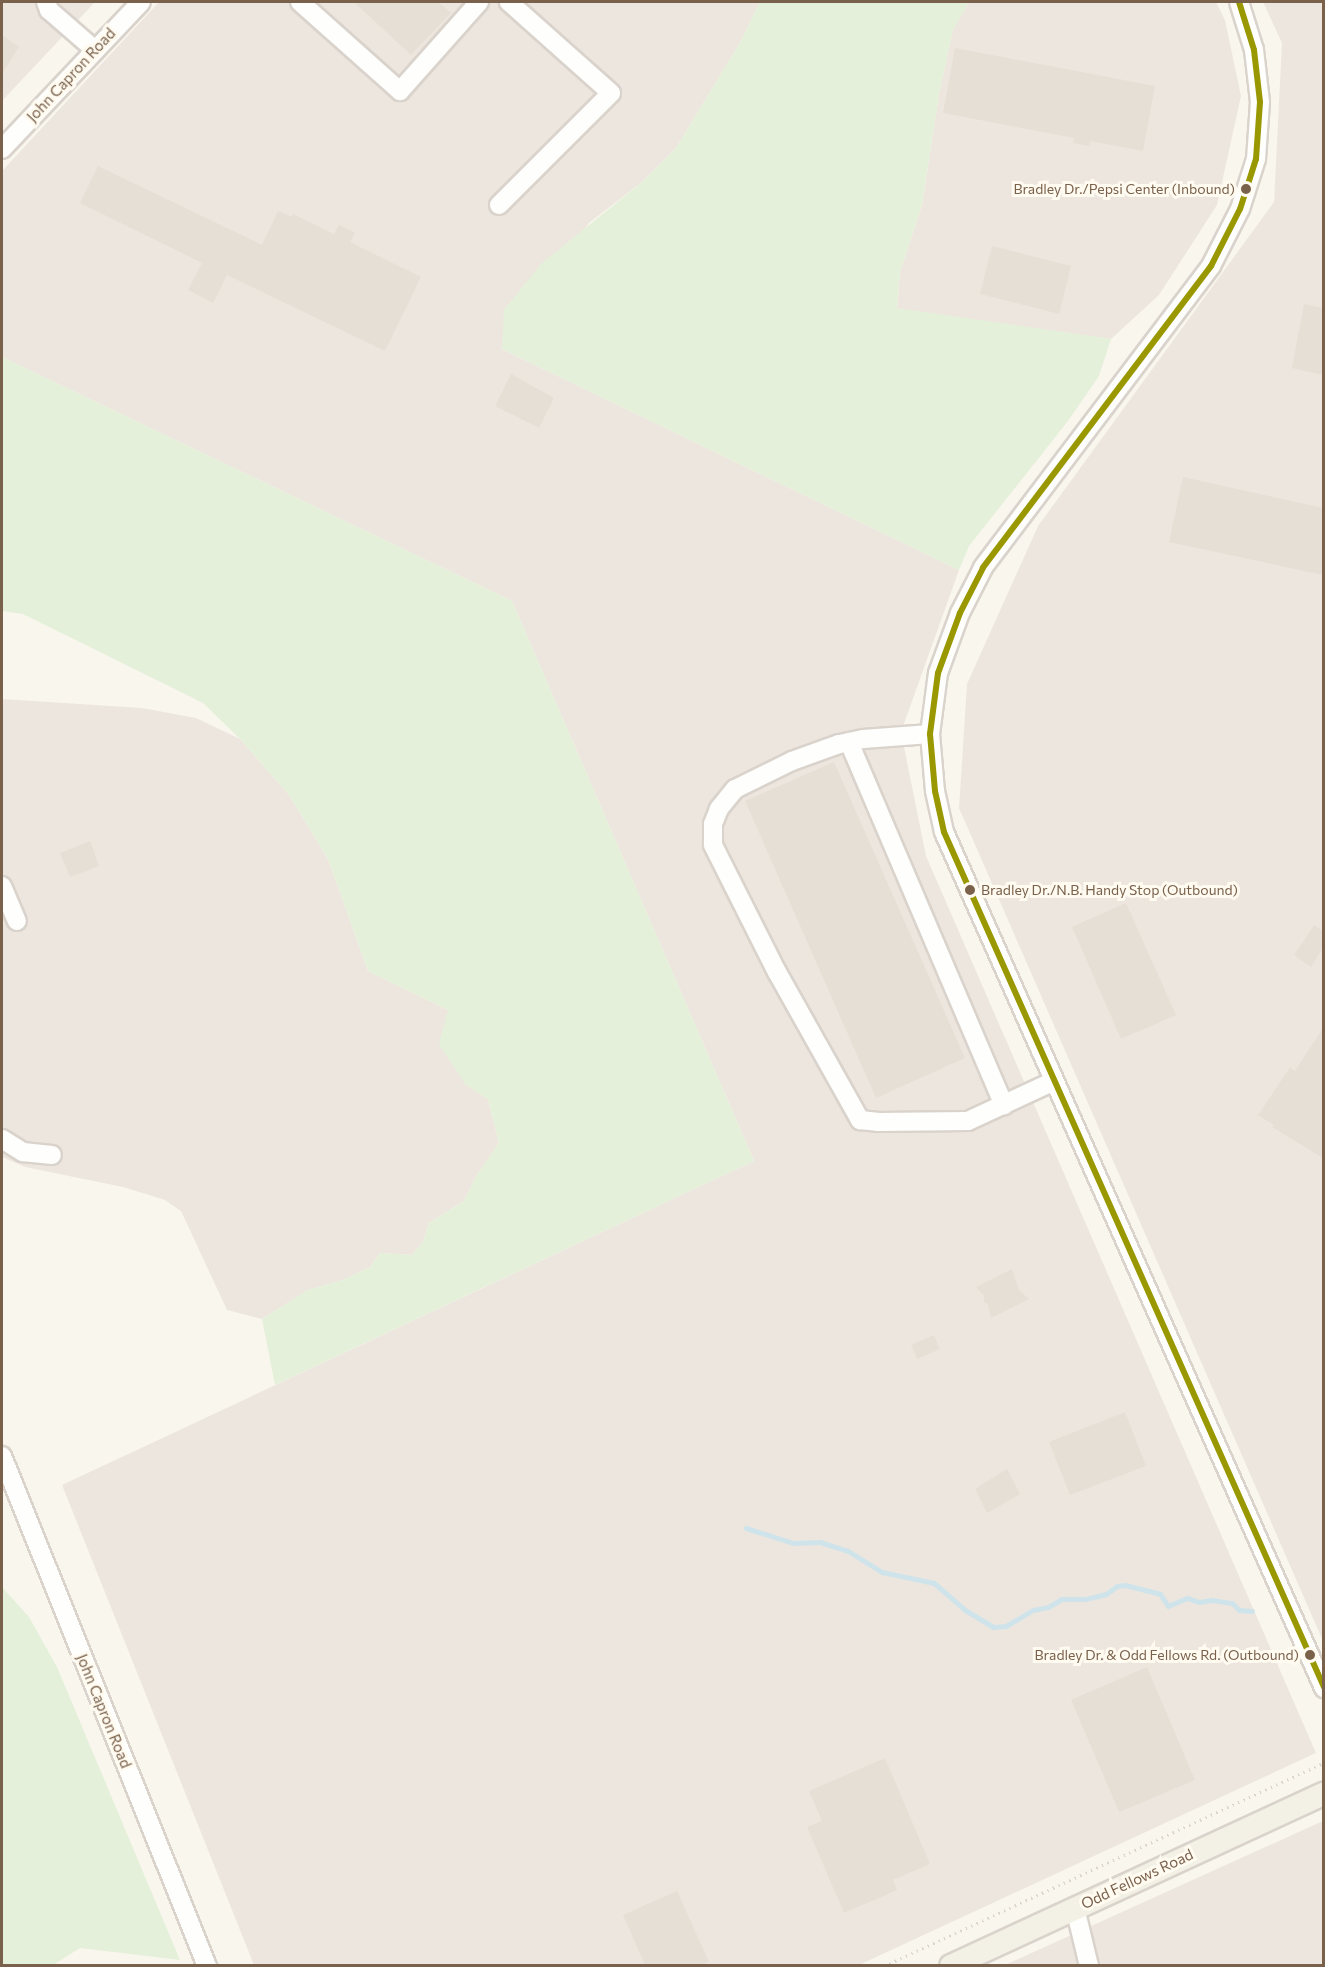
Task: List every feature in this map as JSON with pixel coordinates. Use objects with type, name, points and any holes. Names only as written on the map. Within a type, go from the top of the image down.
[{"type":"main road","name":"Odd Fellows Road","points":[[951,1965],[1323,1794]]},
{"type":"street","points":[[46,2],[49,10],[94,50]]},
{"type":"street","name":"John Capron Road","points":[[2,149],[141,2]]},
{"type":"street","points":[[300,2],[400,91],[479,2]]},
{"type":"street","points":[[499,205],[611,93],[509,2]]},
{"type":"street","points":[[1239,2],[1254,50],[1260,102],[1256,159],[1240,209],[1211,266],[983,568],[960,613],[938,673],[930,734],[935,791],[944,832],[1323,1688]]},
{"type":"street","points":[[930,734],[849,742],[792,761],[735,789],[719,809],[713,825],[713,845],[777,972],[860,1120],[969,1121],[1054,1081]]},
{"type":"street","points":[[849,742],[1004,1105]]},
{"type":"street","points":[[2,886],[17,921]]},
{"type":"street","points":[[2,1139],[22,1152],[52,1155]]},
{"type":"street","name":"John Capron Road","points":[[2,1456],[207,1965]]},
{"type":"street","points":[[1075,1908],[1089,1965]]},
{"type":"path","points":[[884,1965],[1323,1763]]},
{"type":"shaded area","points":[[2,2],[95,2],[2,101]]},
{"type":"shaded area","points":[[159,2],[760,2],[741,41],[676,148],[642,182],[589,223],[502,349],[959,570],[901,732],[926,856],[1316,1753],[859,1965],[254,1965],[62,1485],[754,1161],[512,601],[2,357],[2,171]]},
{"type":"shaded area","points":[[969,2],[1216,2],[1225,20],[1241,96],[1217,205],[1159,295],[1111,339],[897,309],[900,272],[922,205],[939,94],[953,29]]},
{"type":"shaded area","points":[[1263,2],[1323,2],[1323,1641],[959,808],[967,684],[1038,526],[1274,202],[1282,43]]},
{"type":"shaded area","points":[[2,699],[142,708],[196,718],[240,739],[289,795],[328,859],[368,971],[448,1010],[465,1084],[488,1099],[499,1143],[477,1175],[464,1201],[429,1223],[423,1242],[412,1255],[380,1253],[370,1267],[343,1280],[308,1290],[262,1319],[227,1310],[181,1211],[165,1200],[123,1187],[25,1167],[2,1157]]},
{"type":"shaded area","points":[[1323,1821],[1323,1965],[1005,1965]]},
{"type":"green space","points":[[760,2],[969,2],[953,30],[939,94],[922,205],[900,272],[897,308],[1111,339],[1099,376],[1068,421],[969,546],[959,570],[502,349],[504,310],[541,264],[642,182],[676,148],[741,41]]},
{"type":"green space","points":[[2,357],[512,601],[754,1161],[275,1385],[262,1319],[308,1290],[343,1280],[370,1267],[380,1253],[412,1255],[423,1242],[429,1223],[464,1201],[477,1175],[499,1143],[488,1099],[465,1084],[439,1044],[448,1010],[368,971],[328,859],[289,795],[240,739],[203,703],[23,614],[2,611]]},
{"type":"green space","points":[[2,1587],[29,1617],[57,1667],[180,1960],[80,1948],[53,1965],[2,1965]]},
{"type":"building","points":[[354,2],[438,2],[451,13],[411,55]]},
{"type":"building","points":[[2,35],[19,47],[2,74]]},
{"type":"building","points":[[955,48],[1155,86],[1143,151],[1090,141],[1089,146],[1073,143],[1074,138],[943,113]]},
{"type":"building","points":[[98,166],[262,245],[278,211],[292,217],[293,214],[334,234],[339,225],[355,233],[350,242],[421,277],[385,351],[227,275],[213,303],[188,290],[202,263],[80,203]]},
{"type":"building","points":[[992,246],[1071,266],[1059,314],[980,294]]},
{"type":"building","points":[[1304,304],[1323,308],[1323,375],[1292,368]]},
{"type":"building","points":[[511,374],[554,398],[539,428],[495,406]]},
{"type":"building","points":[[1183,477],[1323,508],[1323,575],[1169,542]]},
{"type":"building","points":[[834,762],[965,1058],[876,1098],[745,801]]},
{"type":"building","points":[[90,841],[99,866],[70,877],[60,853]]},
{"type":"building","points":[[1126,903],[1176,1015],[1121,1039],[1072,927]]},
{"type":"building","points":[[1314,925],[1323,931],[1323,948],[1311,967],[1294,955]]},
{"type":"building","points":[[1323,1028],[1323,1158],[1272,1127],[1274,1125],[1258,1115],[1290,1067],[1295,1071]]},
{"type":"building","points":[[1012,1269],[1019,1290],[1029,1299],[991,1318],[988,1304],[984,1302],[984,1296],[976,1287]]},
{"type":"building","points":[[934,1335],[940,1349],[917,1359],[911,1345]]},
{"type":"building","points":[[1125,1412],[1146,1466],[1070,1495],[1049,1442]]},
{"type":"building","points":[[1007,1469],[1020,1494],[987,1513],[975,1489]]},
{"type":"building","points":[[1147,1667],[1195,1780],[1119,1812],[1071,1700]]},
{"type":"building","points":[[885,1758],[930,1864],[893,1880],[897,1890],[844,1913],[807,1827],[822,1821],[809,1791]]},
{"type":"building","points":[[677,1891],[709,1962],[701,1965],[645,1965],[623,1915]]},
{"type":"waterway","points":[[746,1528],[793,1543],[820,1542],[848,1551],[882,1572],[934,1583],[965,1610],[993,1627],[1006,1626],[1033,1610],[1048,1607],[1062,1599],[1085,1599],[1106,1594],[1117,1586],[1125,1585],[1160,1594],[1168,1606],[1187,1598],[1199,1602],[1212,1600],[1232,1603],[1239,1610],[1252,1611]]},
{"type":"transit line","points":[[1239,2],[1254,50],[1260,102],[1256,159],[1240,209],[1211,266],[983,568],[960,613],[938,673],[930,734],[935,791],[944,832],[1324,1687]]},
{"type":"place","name":"Bradley Dr./Pepsi Center (Inbound)","points":[[1246,189]]},
{"type":"place","name":"Bradley Dr./N.B. Handy Stop (Outbound)","points":[[970,890]]},
{"type":"place","name":"Bradley Dr. & Odd Fellows Rd. (Outbound)","points":[[1310,1655]]}]
